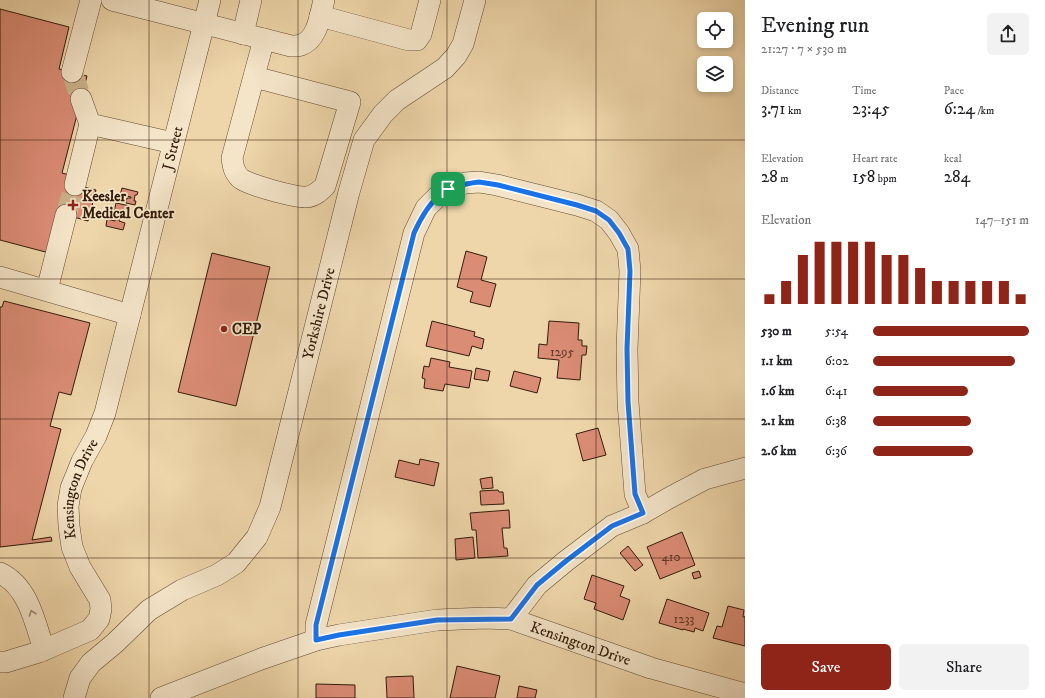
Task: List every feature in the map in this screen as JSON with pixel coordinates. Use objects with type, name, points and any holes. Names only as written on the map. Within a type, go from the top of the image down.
[{"type":"street","points":[[72,72],[91,0]]},
{"type":"street","name":"J Street","points":[[105,413],[210,0]]},
{"type":"street","points":[[243,34],[251,0]]},
{"type":"street","points":[[117,1],[291,46],[302,45],[312,36],[322,8],[409,40],[417,40],[421,34],[430,0]]},
{"type":"street","name":"Yorkshire Drive","points":[[75,694],[80,678],[91,663],[115,643],[149,610],[182,590],[217,575],[236,562],[257,537],[270,508],[364,140],[383,114],[397,100],[445,68],[456,56],[463,44],[475,0]]},
{"type":"street","points":[[254,77],[350,102],[325,186],[316,194],[305,198],[251,184],[241,179],[234,172],[232,158],[264,39]]},
{"type":"street","points":[[75,185],[90,124],[81,98]]},
{"type":"street","points":[[90,124],[174,143]]},
{"type":"street","points":[[316,640],[316,625],[414,233],[426,208],[448,189],[465,183],[479,182],[498,185],[577,205],[596,211],[609,220],[619,233],[628,249],[630,271],[627,349],[628,402],[635,494],[643,513]]},
{"type":"street","points":[[47,290],[66,215]]},
{"type":"street","points":[[0,277],[130,315]]},
{"type":"street","name":"Kensington Drive","points":[[0,662],[6,662],[44,650],[90,630],[99,619],[101,609],[100,600],[80,567],[72,547],[68,506],[71,488],[82,461],[96,436],[105,413]]},
{"type":"street","points":[[511,619],[537,585],[612,526],[643,513],[706,479],[745,468]]},
{"type":"street","points":[[0,573],[9,577],[20,588],[30,606],[44,650]]},
{"type":"street","name":"Kensington Drive","points":[[161,698],[261,659],[316,640],[437,620],[511,619],[624,659],[745,694]]},
{"type":"building","points":[[0,9],[69,27],[59,69],[87,76],[62,173],[73,176],[71,184],[96,190],[88,221],[63,214],[53,254],[0,240]]},
{"type":"building","points":[[122,188],[138,192],[137,195],[135,195],[135,205],[126,203],[127,198],[131,197],[120,195]]},
{"type":"building","points":[[116,203],[130,206],[128,215],[121,214],[119,221],[125,223],[123,230],[106,226],[107,219],[115,221],[117,213],[114,212]]},
{"type":"building","points":[[466,251],[487,257],[481,280],[496,284],[490,307],[470,302],[473,292],[457,287]]},
{"type":"building","name":"CEP","points":[[212,253],[270,267],[236,406],[178,392]]},
{"type":"building","points":[[4,301],[90,323],[71,395],[59,392],[50,426],[61,429],[32,540],[51,537],[52,541],[0,547],[0,307],[2,307]]},
{"type":"building","points":[[432,321],[475,332],[474,336],[484,339],[482,349],[472,346],[469,356],[426,346]]},
{"type":"building","points":[[549,321],[579,323],[578,340],[582,340],[582,346],[587,346],[586,355],[582,355],[580,380],[557,378],[559,360],[538,358],[539,344],[547,345]]},
{"type":"building","points":[[431,358],[450,362],[449,367],[472,371],[469,388],[445,384],[443,391],[424,388],[425,379],[422,378],[424,366],[429,367]]},
{"type":"building","points":[[476,368],[490,371],[488,381],[474,379]]},
{"type":"building","points":[[514,371],[541,378],[537,393],[510,386]]},
{"type":"building","points":[[598,428],[606,455],[583,461],[576,434]]},
{"type":"building","points":[[420,459],[439,463],[434,486],[395,477],[399,460],[419,465]]},
{"type":"building","points":[[492,477],[493,488],[482,489],[480,479]]},
{"type":"building","points":[[498,490],[499,492],[503,492],[504,504],[481,505],[480,491]]},
{"type":"building","points":[[509,510],[510,528],[502,528],[504,548],[507,548],[508,556],[478,558],[476,530],[472,530],[470,513]]},
{"type":"building","points":[[682,532],[695,565],[660,579],[647,547]]},
{"type":"building","points":[[473,537],[475,558],[456,560],[455,539]]},
{"type":"building","points":[[628,546],[643,565],[635,571],[620,553]]},
{"type":"building","points":[[699,571],[701,577],[694,579],[692,573]]},
{"type":"building","points":[[592,575],[624,586],[620,596],[630,600],[623,620],[594,609],[596,603],[584,599]]},
{"type":"building","points":[[667,599],[709,613],[703,631],[695,628],[694,632],[683,630],[659,623]]},
{"type":"building","points":[[728,606],[744,610],[745,646],[713,638],[717,626],[722,627]]},
{"type":"building","points":[[457,666],[500,676],[495,698],[450,698]]},
{"type":"building","points":[[413,676],[414,698],[387,698],[386,677]]},
{"type":"building","points":[[316,684],[355,685],[355,698],[316,698]]},
{"type":"building","points":[[519,686],[537,690],[535,698],[517,698]]},
{"type":"tunnel","points":[[72,72],[81,99]]},
{"type":"tunnel","points":[[66,215],[75,185]]},
{"type":"place","name":"Keesler Medical Center","points":[[73,205]]},
{"type":"place","name":"CEP","points":[[224,329]]},
{"type":"route","points":[[479,182],[498,185],[577,205],[596,211],[609,220],[619,233],[628,249],[630,271],[627,349],[628,402],[635,494],[643,513],[612,526],[566,561],[537,585],[511,619],[485,618],[437,620],[316,640],[316,625],[414,233],[426,208],[448,189],[465,183],[479,182]]}]
